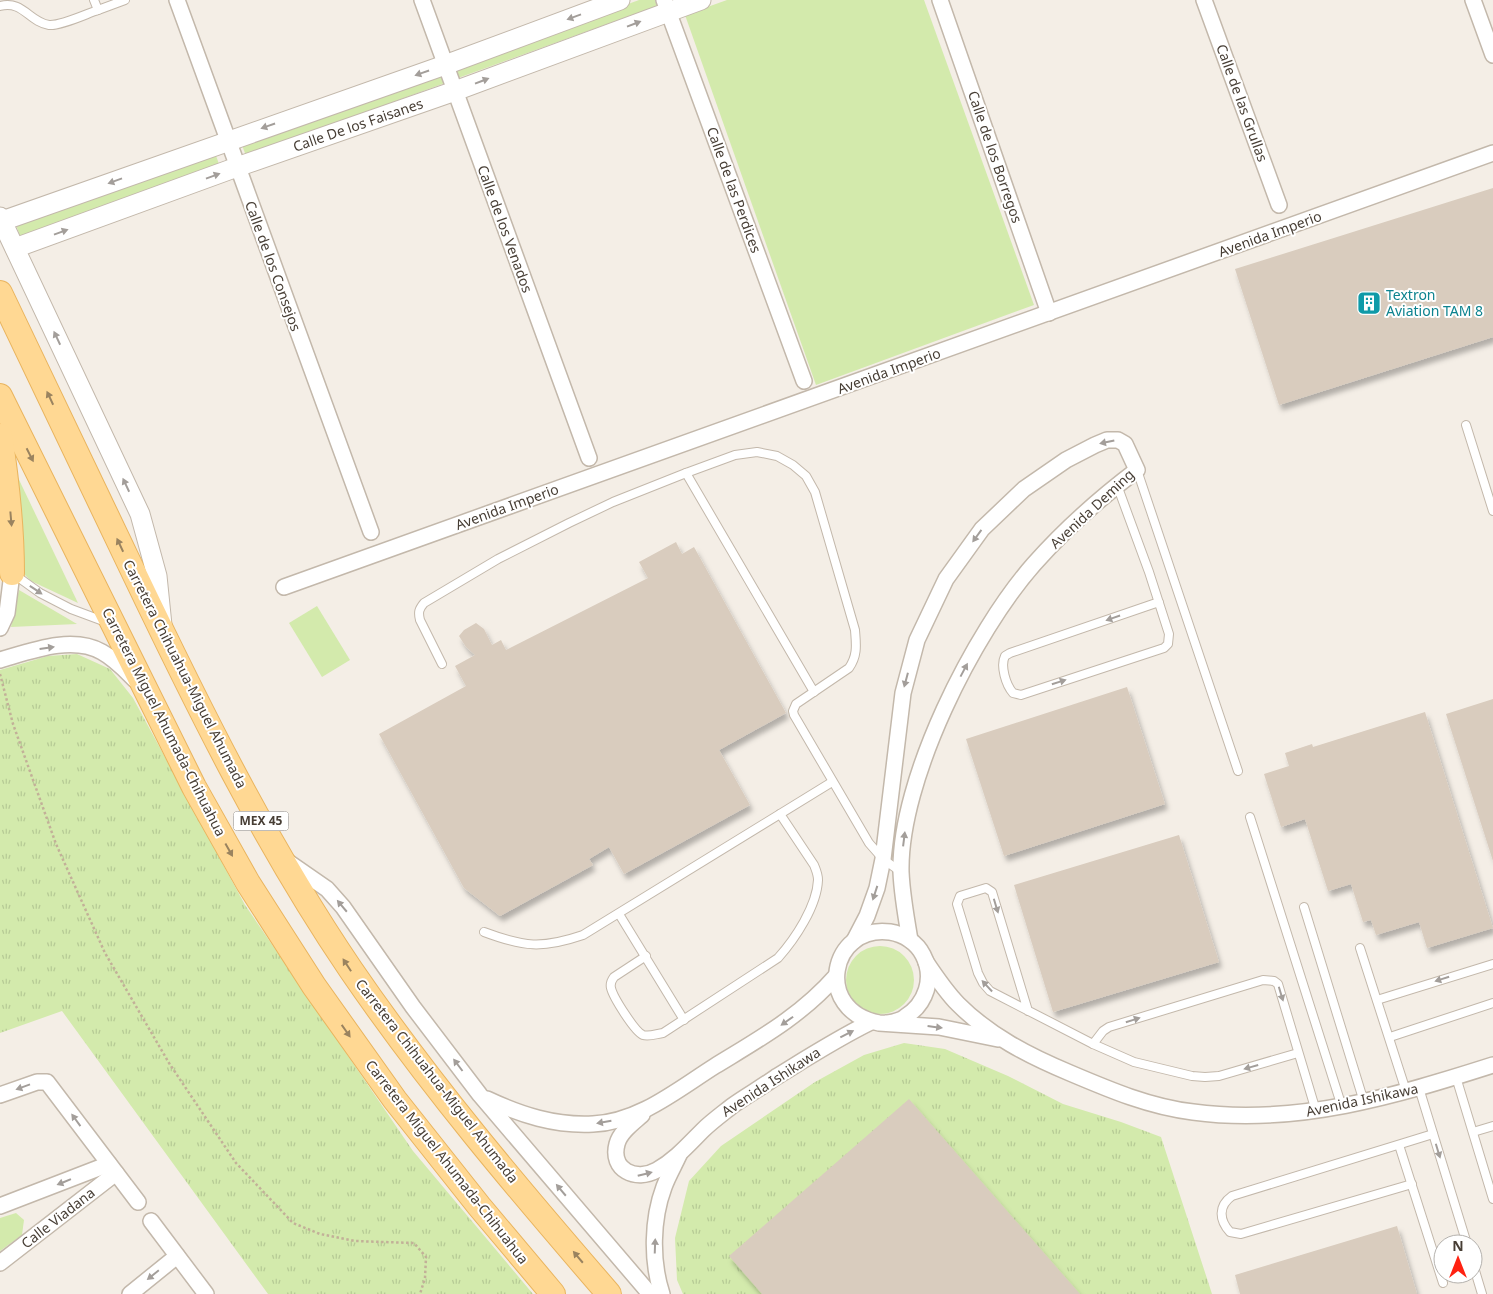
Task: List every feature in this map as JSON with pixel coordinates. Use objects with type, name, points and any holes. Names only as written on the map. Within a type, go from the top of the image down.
[{"type":"main road","name":"Carretera Chihuahua-Miguel Ahumada","points":[[0,293],[162,633],[219,747],[281,857],[351,970],[411,1053],[493,1157],[609,1294]]},
{"type":"main road","name":"Carretera Miguel Ahumada-Chihuahua","points":[[0,396],[194,787],[248,883],[314,986],[395,1100],[479,1206],[553,1294]]},
{"type":"main road","points":[[0,436],[9,494],[12,531],[9,569]]},
{"type":"street","name":"Calle de los Consejos","points":[[177,0],[371,532]]},
{"type":"street","name":"Calle de los Venados","points":[[422,0],[589,458]]},
{"type":"street","name":"Calle De los Faisanes","points":[[1,219],[445,64],[620,0]]},
{"type":"street","name":"Calle De los Faisanes","points":[[15,248],[237,167],[455,91],[666,6],[701,0]]},
{"type":"street","name":"Calle de los Borregos","points":[[940,0],[1049,313]]},
{"type":"street","name":"Calle de las Grullas","points":[[1204,0],[1279,206]]},
{"type":"street","points":[[1473,0],[1493,55]]},
{"type":"street","name":"Calle de las Perdices","points":[[666,6],[804,380]]},
{"type":"street","name":"Avenida Imperio","points":[[284,587],[1493,153]]},
{"type":"street","points":[[1,219],[140,514],[158,576],[162,633]]},
{"type":"street","name":"Avenida Deming","points":[[854,941],[867,916],[877,888],[883,859],[903,693],[917,640],[946,579],[982,529],[1024,489],[1066,460],[1107,440],[1118,440],[1125,444],[1138,470],[1117,485],[1071,526],[1033,565],[999,611],[964,669],[936,730],[919,772],[904,837],[901,872],[910,940]]},
{"type":"street","points":[[0,628],[7,612],[9,569]]},
{"type":"street","points":[[0,660],[36,649],[70,644],[88,646],[118,662],[148,694]]},
{"type":"street","points":[[281,857],[327,890],[343,907],[413,1007],[480,1095],[650,1294]]},
{"type":"street","points":[[480,1095],[533,1118],[565,1124],[594,1124],[624,1119],[650,1108],[787,1021],[811,1002],[836,976],[840,962],[854,941],[866,933],[882,931],[896,933],[910,940]]},
{"type":"street","name":"Avenida Ishikawa","points":[[910,940],[920,949],[926,962],[958,1004],[1002,1040],[1058,1068],[1110,1090],[1154,1104],[1192,1112],[1237,1116],[1294,1114],[1364,1102],[1412,1090],[1493,1065]]},
{"type":"street","name":"Avenida Ishikawa","points":[[887,1023],[903,1019],[916,1009],[926,995],[929,978],[926,962]]},
{"type":"street","name":"Avenida Ishikawa","points":[[836,976],[838,991],[845,1005],[857,1016],[871,1022],[939,1027],[1002,1040]]},
{"type":"street","name":"Avenida Ishikawa","points":[[680,1154],[704,1129],[733,1105],[841,1037],[871,1022]]},
{"type":"street","points":[[0,1095],[37,1082],[47,1082],[138,1202]]},
{"type":"street","points":[[650,1108],[623,1134],[617,1143],[616,1153],[619,1163],[626,1172],[636,1176],[646,1175],[657,1170],[680,1154]]},
{"type":"street","points":[[662,1294],[655,1256],[656,1223],[664,1188],[680,1154]]},
{"type":"street","points":[[0,1206],[112,1168]]},
{"type":"street","name":"Calle Viadana","points":[[0,1263],[112,1168]]},
{"type":"street","points":[[151,1221],[206,1294]]},
{"type":"street","points":[[130,1294],[176,1256]]},
{"type":"lane","points":[[94,0],[98,10]]},
{"type":"lane","points":[[0,6],[16,5],[36,19],[49,25],[125,0]]},
{"type":"lane","points":[[1466,425],[1493,511]]},
{"type":"lane","points":[[442,664],[420,620],[420,608],[424,603],[498,559],[613,502],[735,455],[757,452],[777,456],[793,465],[806,476],[815,492],[855,630],[857,647],[855,659],[850,668],[796,704],[793,711],[832,782],[869,843],[883,859],[901,872]]},
{"type":"lane","points":[[1138,470],[1238,771]]},
{"type":"lane","points":[[686,473],[814,692]]},
{"type":"lane","points":[[1117,485],[1159,602],[1170,634],[1168,644],[1164,648],[1021,694],[1013,693],[1010,690],[1002,666],[1005,656],[1010,653],[1159,602]]},
{"type":"lane","points":[[9,569],[40,593],[71,609],[114,625]]},
{"type":"lane","points":[[484,932],[509,942],[532,945],[559,943],[583,935],[832,782]]},
{"type":"lane","points":[[646,956],[614,977],[610,982],[611,991],[636,1031],[643,1035],[663,1033],[778,958],[797,933],[812,904],[818,881],[818,874],[814,865],[780,814]]},
{"type":"lane","points":[[1250,817],[1342,1107]]},
{"type":"lane","points":[[1028,1011],[992,892],[986,888],[960,896],[956,904],[978,973],[990,991],[1028,1011],[1093,1044],[1134,1062],[1192,1076],[1205,1077],[1219,1076],[1298,1053]]},
{"type":"lane","points":[[1304,907],[1364,1102]]},
{"type":"lane","points":[[620,914],[684,1020]]},
{"type":"lane","points":[[1360,948],[1390,1037],[1433,1134],[1464,1234]]},
{"type":"lane","points":[[1377,1000],[1493,964]]},
{"type":"lane","points":[[1093,1044],[1103,1031],[1109,1027],[1268,979],[1274,980],[1278,984],[1316,1111]]},
{"type":"lane","points":[[1390,1037],[1493,1003]]},
{"type":"lane","points":[[1456,1077],[1493,1199]]},
{"type":"lane","points":[[1473,1132],[1493,1126]]},
{"type":"lane","points":[[1412,1184],[1236,1234],[1226,1228],[1222,1215],[1222,1207],[1225,1201],[1232,1196],[1433,1134]]},
{"type":"lane","points":[[1399,1145],[1433,1253]]},
{"type":"path","points":[[0,674],[13,724],[56,844],[105,953],[169,1062],[236,1163],[293,1223],[320,1234],[355,1241],[414,1243],[426,1257],[425,1278],[420,1294]]},
{"type":"green space","points":[[639,0],[655,0],[657,6],[458,78],[454,68]]},
{"type":"green space","points":[[727,0],[924,0],[1034,305],[816,385],[685,15]]},
{"type":"green space","points":[[441,72],[445,83],[246,156],[242,145]]},
{"type":"green space","points":[[215,153],[219,164],[20,236],[16,225]]},
{"type":"green space","points":[[11,463],[78,603],[31,581],[19,569]]},
{"type":"green space","points":[[19,590],[77,624],[11,627]]},
{"type":"green space","points":[[317,606],[350,660],[322,677],[289,623]]},
{"type":"green space","points":[[77,654],[110,669],[133,698],[245,905],[413,1151],[533,1294],[268,1294],[62,1011],[0,1033],[0,670],[48,656]]},
{"type":"green space","points":[[873,946],[887,946],[899,951],[909,961],[914,973],[914,987],[909,999],[899,1009],[887,1014],[873,1014],[861,1009],[851,999],[846,987],[846,973],[851,961],[861,951]]},
{"type":"green space","points":[[904,1043],[945,1049],[1008,1076],[1063,1104],[1161,1137],[1212,1294],[683,1294],[677,1280],[675,1238],[689,1181],[721,1146],[815,1082],[864,1055]]},
{"type":"green space","points":[[16,1213],[24,1220],[22,1235],[0,1251],[0,1218]]},
{"type":"building","name":"Textron Aviation TAM 8","points":[[1493,188],[1493,337],[1279,405],[1235,269]]},
{"type":"building","points":[[676,542],[682,554],[694,547],[786,713],[719,750],[750,805],[624,874],[609,847],[589,859],[593,865],[500,916],[464,888],[379,734],[466,686],[455,666],[475,655],[466,647],[459,636],[464,630],[476,623],[484,629],[492,645],[501,640],[506,650],[648,578],[639,562]]},
{"type":"building","points":[[1127,687],[1165,804],[1004,856],[966,739]]},
{"type":"building","points":[[1493,699],[1493,861],[1446,714]]},
{"type":"building","points":[[1425,712],[1493,928],[1427,948],[1419,922],[1376,935],[1371,920],[1363,922],[1351,884],[1328,891],[1305,819],[1281,827],[1264,774],[1289,766],[1285,753],[1312,744],[1313,747]]},
{"type":"building","points":[[1179,835],[1219,962],[1053,1012],[1014,885]]},
{"type":"building","points":[[909,1099],[1080,1294],[762,1294],[729,1256]]},
{"type":"building","points":[[1397,1226],[1417,1294],[1240,1294],[1235,1275]]},
{"type":"place","name":"Textron Aviation TAM 8","points":[[1369,303]]}]
